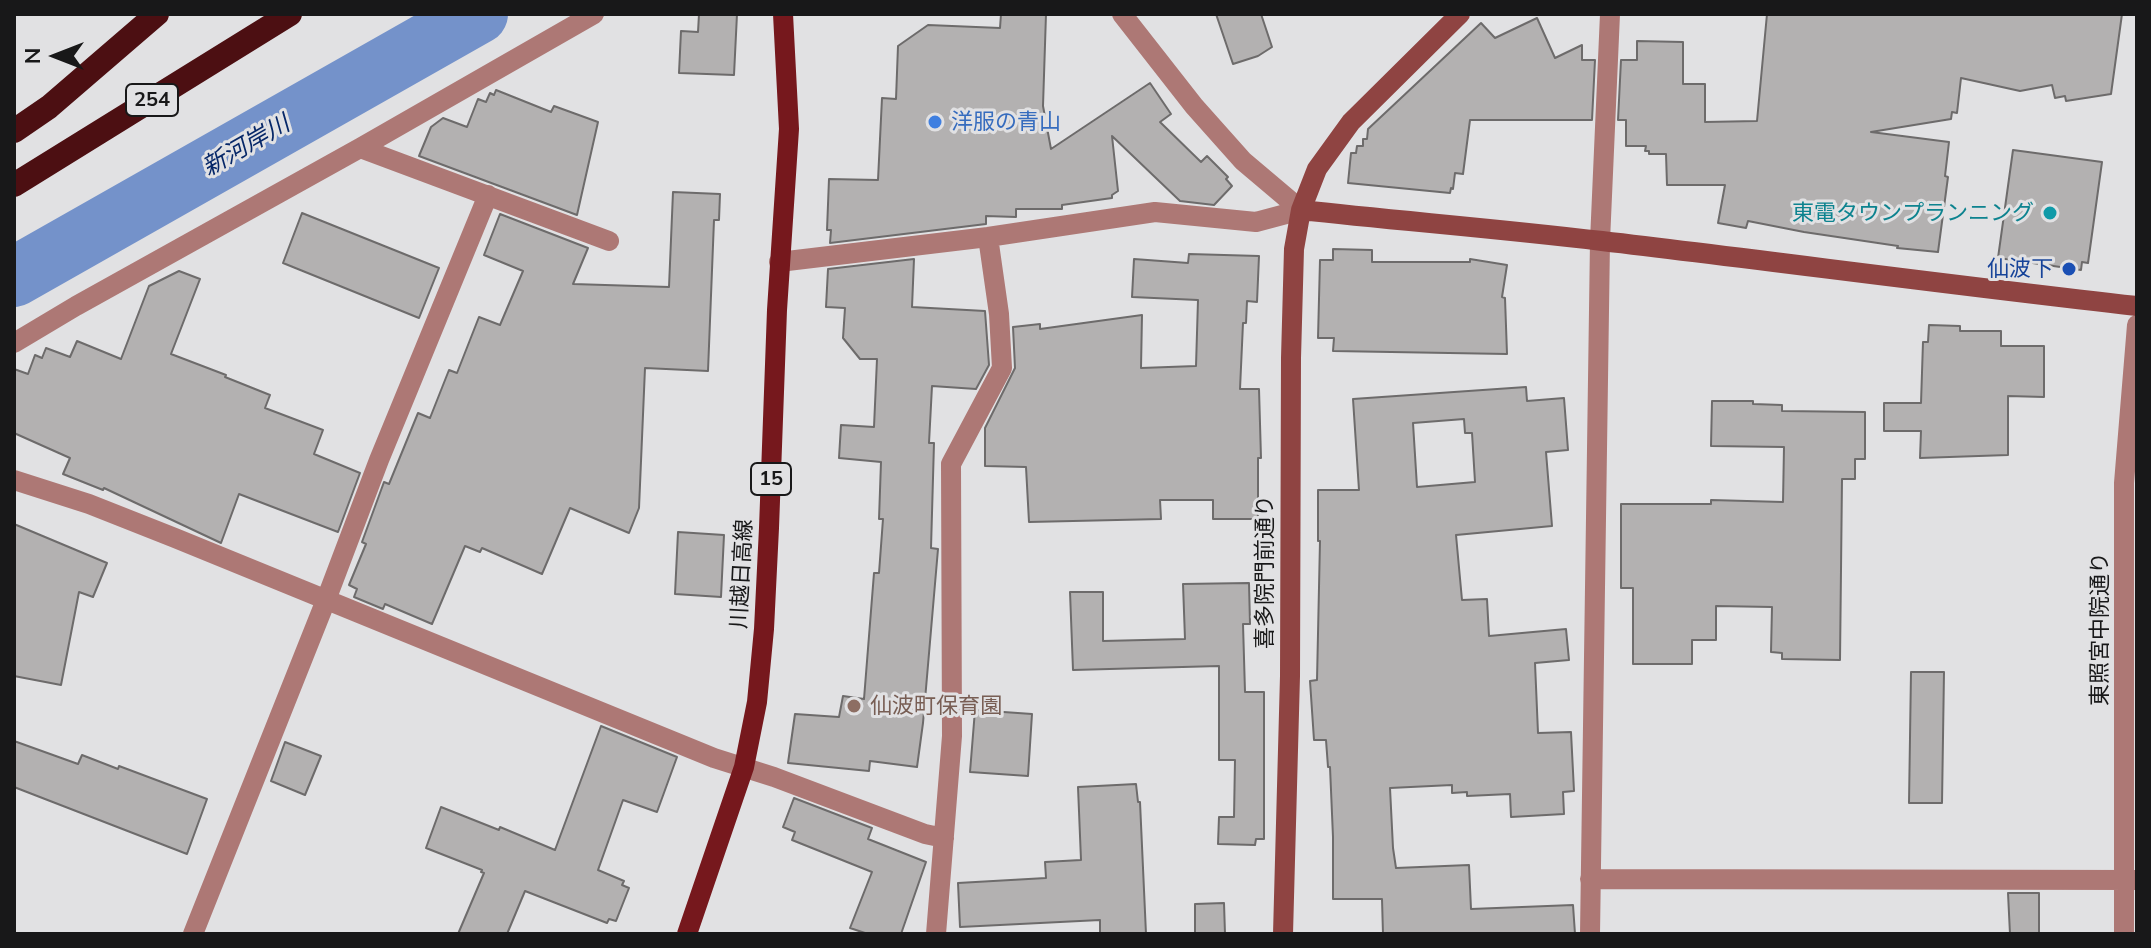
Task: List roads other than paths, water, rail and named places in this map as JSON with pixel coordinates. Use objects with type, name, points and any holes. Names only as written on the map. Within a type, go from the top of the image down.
[{"type":"highway","points":[[14,131],[49,107],[157,14]]},
{"type":"highway","name":"254","points":[[14,185],[290,14]]},
{"type":"main road","name":"川越日高線","points":[[687,934],[744,767],[757,702],[764,629],[779,262],[789,129],[783,14]]},
{"type":"street","points":[[14,343],[594,14]]},
{"type":"street","points":[[1122,14],[1194,106],[1243,161],[1301,210]]},
{"type":"street","name":"喜多院門前通り","points":[[1283,934],[1290,676],[1291,358],[1294,249],[1301,210],[1317,169],[1351,122],[1460,14]]},
{"type":"street","points":[[1590,934],[1600,241],[1610,14]]},
{"type":"street","points":[[360,148],[609,241]]},
{"type":"street","points":[[193,934],[379,460],[488,195]]},
{"type":"street","points":[[779,262],[988,237],[1155,212],[1256,222],[1301,210],[1600,241],[2137,306]]},
{"type":"street","points":[[936,934],[952,736],[951,464],[1002,368],[999,314],[988,237]]},
{"type":"street","name":"東照宮中院通り","points":[[2124,934],[2131,880],[2124,483],[2137,325]]},
{"type":"street","points":[[14,480],[89,504],[714,758],[925,834],[944,838]]},
{"type":"street","points":[[1590,879],[2131,880]]},
{"type":"waterway","name":"新河岸川","points":[[14,277],[478,14]]},
{"type":"place","name":"洋服の青山","points":[[935,122]]},
{"type":"place","name":"東電タウンプランニング","points":[[2050,213]]},
{"type":"place","name":"仙波下","points":[[2069,269]]},
{"type":"place","name":"仙波町保育園","points":[[854,706]]}]
